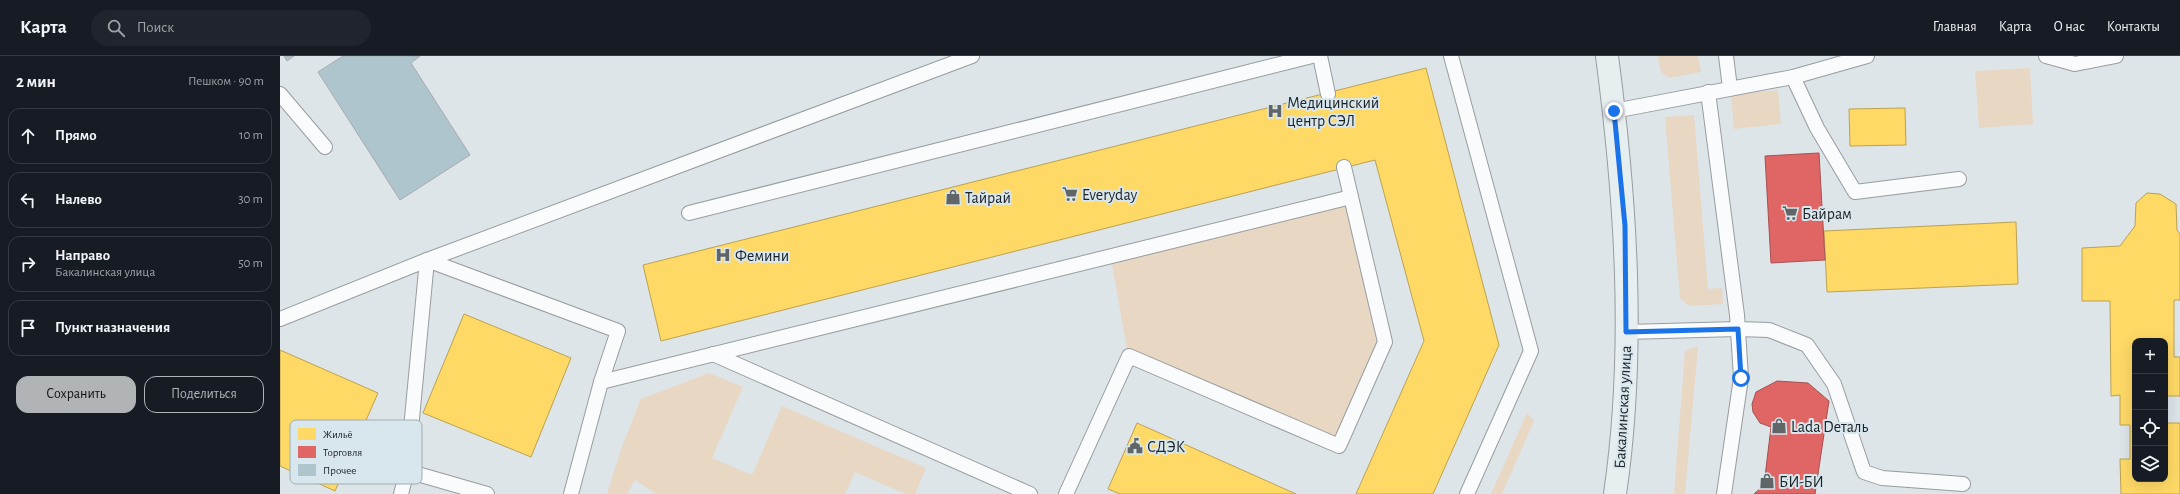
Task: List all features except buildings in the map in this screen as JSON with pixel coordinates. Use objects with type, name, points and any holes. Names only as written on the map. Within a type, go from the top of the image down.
[{"type":"main road","name":"Бакалинская улица","points":[[1607,56],[1625,226],[1626,332],[1621,454],[1615,494]]},
{"type":"lane","points":[[280,319],[427,260],[972,56]]},
{"type":"lane","points":[[689,213],[1312,56]]},
{"type":"lane","points":[[1320,56],[1328,94]]},
{"type":"lane","points":[[1451,56],[1531,351],[1467,494]]},
{"type":"lane","points":[[1726,56],[1730,88]]},
{"type":"lane","points":[[1614,111],[1793,77],[1867,56]]},
{"type":"lane","points":[[2046,56],[2075,64],[2116,56]]},
{"type":"lane","points":[[1793,77],[1817,128],[1856,192],[1959,179]]},
{"type":"lane","points":[[1708,92],[1738,329],[1741,378],[1724,494]]},
{"type":"lane","points":[[280,94],[325,147]]},
{"type":"lane","points":[[1066,494],[1129,356],[1339,446],[1385,342],[1344,167]]},
{"type":"lane","points":[[601,382],[1351,197]]},
{"type":"lane","points":[[427,260],[618,331],[601,382],[572,494]]},
{"type":"lane","points":[[412,420],[427,260]]},
{"type":"lane","points":[[1626,332],[1738,329],[1769,330],[1807,345],[1834,384],[1864,472],[1882,478],[1963,484]]},
{"type":"lane","points":[[713,354],[1030,494]]},
{"type":"lane","points":[[422,475],[487,494]]},
{"type":"lane","points":[[401,494],[404,484]]},
{"type":"shaded area","points":[[1658,56],[1698,56],[1701,72],[1670,78],[1661,72]]},
{"type":"shaded area","points":[[2030,68],[2033,124],[1979,128],[1975,71]]},
{"type":"shaded area","points":[[1778,90],[1781,124],[1734,129],[1731,95]]},
{"type":"shaded area","points":[[1694,115],[1708,289],[1722,288],[1723,304],[1689,306],[1680,298],[1665,117]]},
{"type":"shaded area","points":[[1345,199],[1378,342],[1336,437],[1127,350],[1112,264]]},
{"type":"shaded area","points":[[1698,346],[1685,494],[1674,494],[1685,351]]},
{"type":"shaded area","points":[[709,373],[743,387],[712,458],[752,475],[782,406],[926,468],[915,494],[906,494],[855,472],[845,494],[656,494],[635,480],[627,494],[607,494],[621,449],[641,399]]},
{"type":"shaded area","points":[[1527,413],[1534,421],[1502,494],[1491,494]]},
{"type":"place","name":"Медицинский центр СЭЛ","points":[[1275,111]]},
{"type":"place","name":"Everyday","points":[[1070,194]]},
{"type":"place","name":"Тайрай","points":[[953,197]]},
{"type":"place","name":"Байрам","points":[[1790,213]]},
{"type":"place","name":"Фемини","points":[[723,255]]},
{"type":"place","name":"Lada Dеталь","points":[[1779,426]]},
{"type":"place","name":"СДЭК","points":[[1135,446]]},
{"type":"place","name":"БИ-БИ","points":[[1767,481]]},
{"type":"route","points":[[1614,111],[1625,226],[1626,332],[1738,329],[1741,378]]}]
